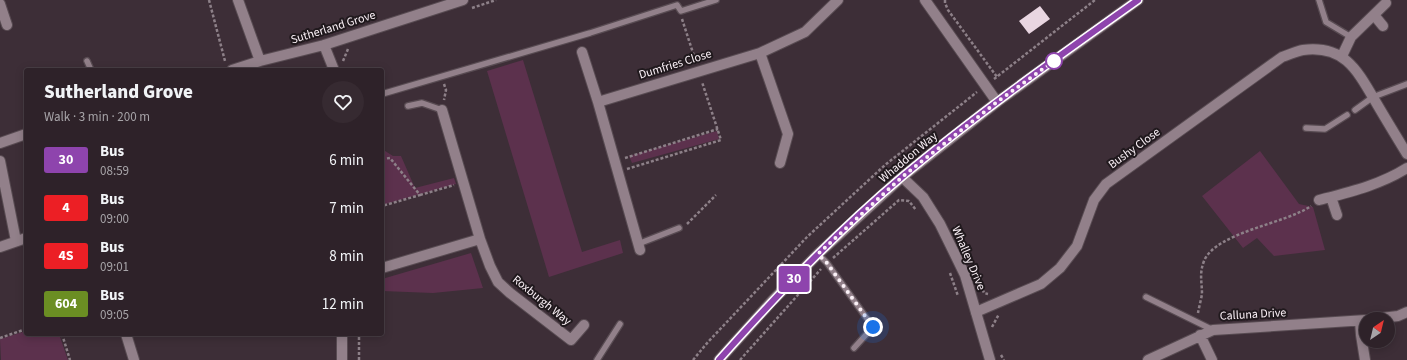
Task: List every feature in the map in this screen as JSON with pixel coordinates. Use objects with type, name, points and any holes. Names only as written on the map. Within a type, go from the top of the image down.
[{"type":"street","points":[[238,0],[260,61]]},
{"type":"street","name":"Sutherland Grove","points":[[229,67],[324,45],[463,0]]},
{"type":"street","name":"Dumfries Close","points":[[598,102],[760,52],[805,32],[838,0]]},
{"type":"street","points":[[925,0],[997,102]]},
{"type":"street","name":"Whaddon Way","points":[[719,360],[772,301],[818,254],[902,177],[997,102],[1138,0]]},
{"type":"street","points":[[1342,56],[1350,37],[1374,15],[1385,1]]},
{"type":"street","points":[[0,4],[6,24]]},
{"type":"street","points":[[1374,15],[1383,26]]},
{"type":"street","points":[[324,45],[333,68]]},
{"type":"street","name":"Bushy Close","points":[[976,312],[1041,284],[1056,272],[1077,246],[1094,200],[1106,184],[1282,57],[1301,50],[1321,50],[1342,56],[1350,62],[1364,81],[1407,154]]},
{"type":"street","points":[[582,52],[598,102],[639,247]]},
{"type":"street","points":[[760,52],[788,134],[780,164]]},
{"type":"street","name":"Roxburgh Way","points":[[442,110],[480,239],[490,266],[498,282],[510,293],[572,340],[584,325]]},
{"type":"street","points":[[0,143],[24,135]]},
{"type":"street","points":[[0,161],[21,240],[0,247]]},
{"type":"street","points":[[1319,200],[1359,190],[1395,175],[1407,168]]},
{"type":"street","name":"Whalley Drive","points":[[902,177],[923,197],[940,224],[964,275],[990,360]]},
{"type":"street","points":[[1331,197],[1337,215]]},
{"type":"street","points":[[384,267],[480,239]]},
{"type":"street","points":[[1395,316],[1407,312]]},
{"type":"street","name":"Calluna Drive","points":[[1148,360],[1213,330],[1359,320]]},
{"type":"street","points":[[1200,335],[1212,360]]},
{"type":"street","points":[[127,336],[134,360]]},
{"type":"street","points":[[342,336],[342,360]]},
{"type":"street","points":[[1363,348],[1365,360]]},
{"type":"lane","points":[[384,93],[590,33],[677,5],[681,11],[716,0]]},
{"type":"lane","points":[[1319,0],[1326,22],[1350,37]]},
{"type":"lane","points":[[87,61],[90,68]]},
{"type":"lane","points":[[1355,110],[1373,97],[1407,84]]},
{"type":"lane","points":[[408,106],[422,103],[442,110]]},
{"type":"lane","points":[[1306,128],[1325,129],[1347,115]]},
{"type":"lane","points":[[639,247],[680,228]]},
{"type":"lane","points":[[818,254],[827,263],[873,327],[854,348]]},
{"type":"lane","points":[[1146,297],[1213,330]]},
{"type":"lane","points":[[598,360],[620,324]]},
{"type":"path","points":[[209,0],[229,67]]},
{"type":"path","points":[[945,0],[948,10],[997,77]]},
{"type":"path","points":[[693,360],[806,237],[886,165],[1095,0]]},
{"type":"path","points":[[618,172],[721,140],[677,5]]},
{"type":"path","points":[[305,37],[350,23]]},
{"type":"path","points":[[442,76],[446,90],[442,110]]},
{"type":"path","points":[[615,161],[718,129]]},
{"type":"path","points":[[384,159],[390,158],[420,195]]},
{"type":"path","points":[[384,205],[464,183]]},
{"type":"path","points":[[680,228],[716,195]]},
{"type":"path","points":[[740,360],[827,263],[899,200],[908,201],[918,212]]},
{"type":"path","points":[[1196,321],[1202,294],[1200,275],[1204,260],[1212,250],[1228,240],[1302,212],[1319,200]]},
{"type":"path","points":[[950,272],[959,300]]},
{"type":"path","points":[[0,338],[24,330]]},
{"type":"path","points":[[63,336],[70,360]]},
{"type":"path","points":[[359,336],[359,360]]},
{"type":"shaded area","points":[[523,60],[582,252],[620,240],[623,253],[549,277],[487,71]]},
{"type":"shaded area","points":[[717,131],[719,139],[632,163],[629,156]]},
{"type":"shaded area","points":[[384,150],[393,156],[401,156],[415,188],[454,178],[456,184],[384,204]]},
{"type":"shaded area","points":[[1260,151],[1299,204],[1313,207],[1325,250],[1274,256],[1257,238],[1243,248],[1202,196]]},
{"type":"shaded area","points":[[471,253],[483,288],[433,293],[384,291],[384,278]]},
{"type":"shaded area","points":[[24,332],[24,336],[60,336],[68,360],[1,360],[0,339]]},
{"type":"building","points":[[1040,6],[1050,19],[1029,34],[1019,21]]},
{"type":"bus line","name":"30","points":[[719,360],[772,301],[818,254],[902,177],[997,102],[1138,0]]},
{"type":"route","points":[[873,327],[827,263],[818,254],[902,177],[997,102],[1054,61]]}]
